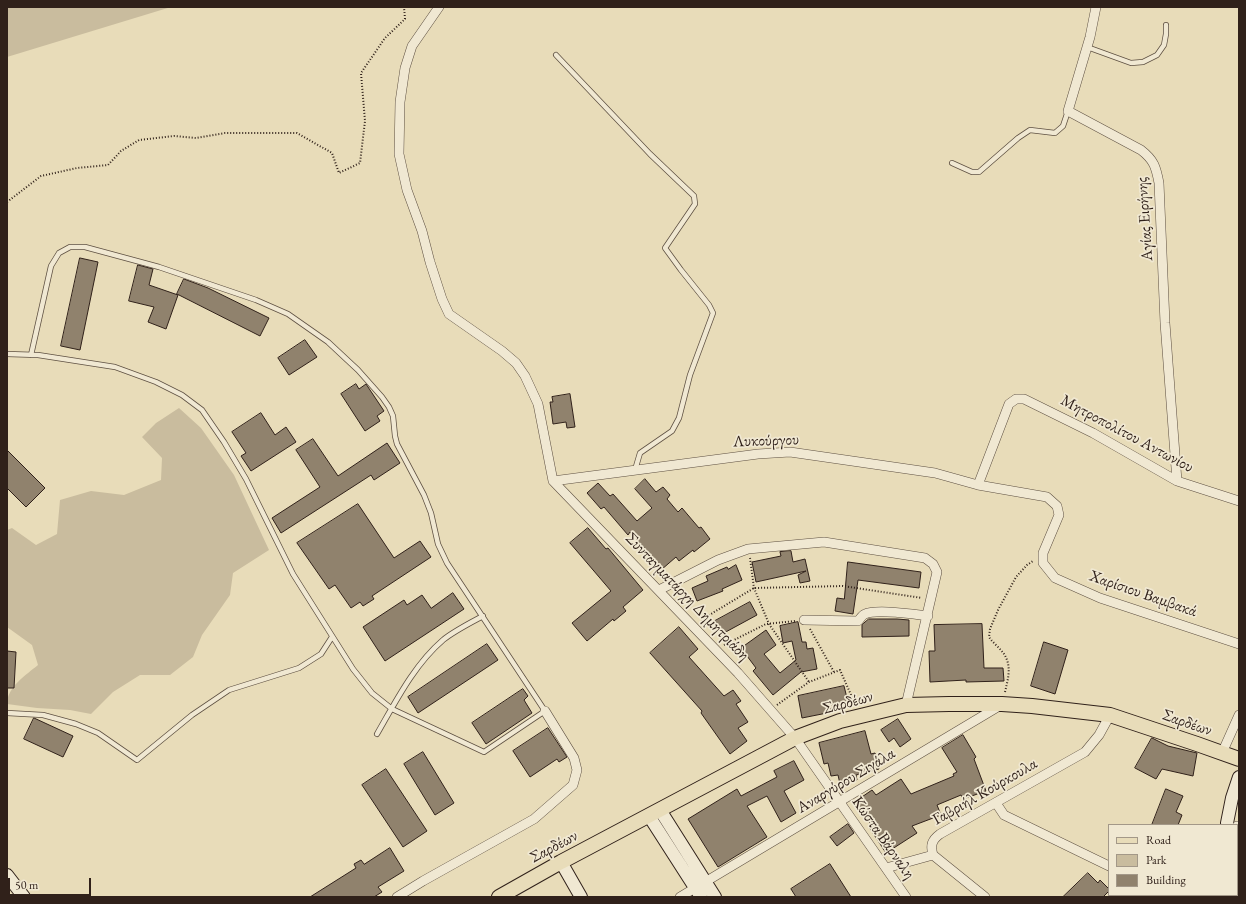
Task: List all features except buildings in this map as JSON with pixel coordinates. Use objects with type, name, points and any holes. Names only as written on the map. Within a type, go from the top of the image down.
[{"type":"main road","name":"Σαρδέων","points":[[499,897],[561,862],[795,738],[829,724],[906,705],[1002,704],[1110,715],[1239,759]]},
{"type":"street","points":[[439,7],[412,46],[405,68],[400,102],[399,154],[407,190],[422,231],[442,300],[449,314],[502,351],[516,363],[525,376],[538,404],[553,481]]},
{"type":"street","points":[[1068,111],[1087,48],[1096,7]]},
{"type":"street","name":"Αγίας Ειρήνης","points":[[1068,111],[1141,150],[1150,157],[1156,168],[1159,183],[1165,322],[1177,481]]},
{"type":"street","name":"Μητροπολίτου Αντωνίου","points":[[978,485],[1009,404],[1016,399],[1024,399],[1032,401],[1093,433],[1177,481],[1239,501]]},
{"type":"street","name":"Λυκούργου","points":[[553,481],[758,454],[790,452],[935,473],[978,485],[1047,498],[1057,506],[1059,515],[1043,553]]},
{"type":"street","name":"Συνταγματάρχη Δημητριάδη","points":[[553,481],[716,649],[795,738]]},
{"type":"street","points":[[659,590],[718,560],[748,549],[824,542],[925,558],[933,564],[937,572],[928,616],[906,705]]},
{"type":"street","name":"Χαρίσιου Βαμβακά","points":[[1043,553],[1043,563],[1055,578],[1100,598],[1239,644]]},
{"type":"street","points":[[804,620],[858,621],[865,614],[877,612],[908,613],[928,616]]},
{"type":"street","name":"Αναργύρου Σιγάλα","points":[[680,897],[700,889],[839,802],[1002,704]]},
{"type":"street","points":[[397,897],[534,819],[573,785],[577,770],[574,758],[545,711]]},
{"type":"street","name":"Γαβριήλ Κούρκουλα","points":[[933,855],[931,844],[934,838],[1085,752],[1099,735],[1110,715]]},
{"type":"street","points":[[1222,753],[1239,715]]},
{"type":"street","name":"Κώστα Βάρναλη","points":[[795,738],[906,897]]},
{"type":"street","points":[[1233,824],[1232,798],[1239,777]]},
{"type":"street","points":[[996,803],[1004,815],[1108,866]]},
{"type":"street","points":[[1233,824],[1239,804]]},
{"type":"street","points":[[654,813],[700,889],[715,897]]},
{"type":"street","points":[[886,868],[933,855],[985,897]]},
{"type":"street","points":[[561,862],[581,897]]},
{"type":"street","points":[[7,874],[24,897]]},
{"type":"lane","points":[[1087,48],[1131,63],[1143,62],[1157,55],[1164,45],[1166,25]]},
{"type":"lane","points":[[556,56],[650,154],[694,196],[695,204],[665,248],[680,270],[709,305],[713,313],[690,375],[679,418],[672,430],[640,453],[634,470]]},
{"type":"lane","points":[[952,163],[972,172],[979,172],[1018,138],[1030,130],[1055,133],[1063,126],[1068,111]]},
{"type":"lane","points":[[7,354],[31,355],[116,367],[156,382],[182,395],[202,410],[242,472],[293,574],[332,637],[372,694],[392,709],[484,752],[545,711],[447,563],[438,544],[431,513],[424,495],[397,444],[393,416],[390,407],[358,370],[328,342],[288,314],[256,300],[159,267],[85,247],[70,247],[59,253],[51,266],[31,355]]},
{"type":"lane","points":[[377,734],[409,680],[427,656],[444,639],[483,616]]},
{"type":"lane","points":[[7,713],[44,716],[76,724],[98,733],[137,760],[192,715],[228,690],[299,668],[321,654],[332,637]]},
{"type":"path","points":[[7,202],[42,176],[77,168],[108,165],[121,151],[139,140],[174,136],[196,138],[225,133],[297,133],[332,153],[339,173],[360,164],[365,121],[361,73],[385,38],[405,19],[404,7]]},
{"type":"path","points":[[748,549],[754,588],[769,624],[809,682]]},
{"type":"path","points":[[1002,704],[1009,665],[1004,654],[989,637],[990,629],[998,610],[1016,577],[1027,565],[1043,553]]},
{"type":"path","points":[[693,625],[754,588],[843,586],[931,600]]},
{"type":"path","points":[[716,649],[766,624],[804,620],[834,672]]},
{"type":"path","points":[[771,710],[809,682],[840,670],[861,716]]},
{"type":"green space","points":[[7,7],[171,7],[7,57]]},
{"type":"green space","points":[[179,408],[201,428],[234,475],[269,550],[233,573],[230,595],[202,635],[193,657],[170,675],[140,675],[113,692],[91,714],[70,710],[7,704],[10,692],[23,677],[38,665],[32,645],[7,627],[7,530],[12,528],[36,545],[57,534],[60,500],[91,491],[124,495],[161,480],[162,458],[142,437],[156,423]]}]
